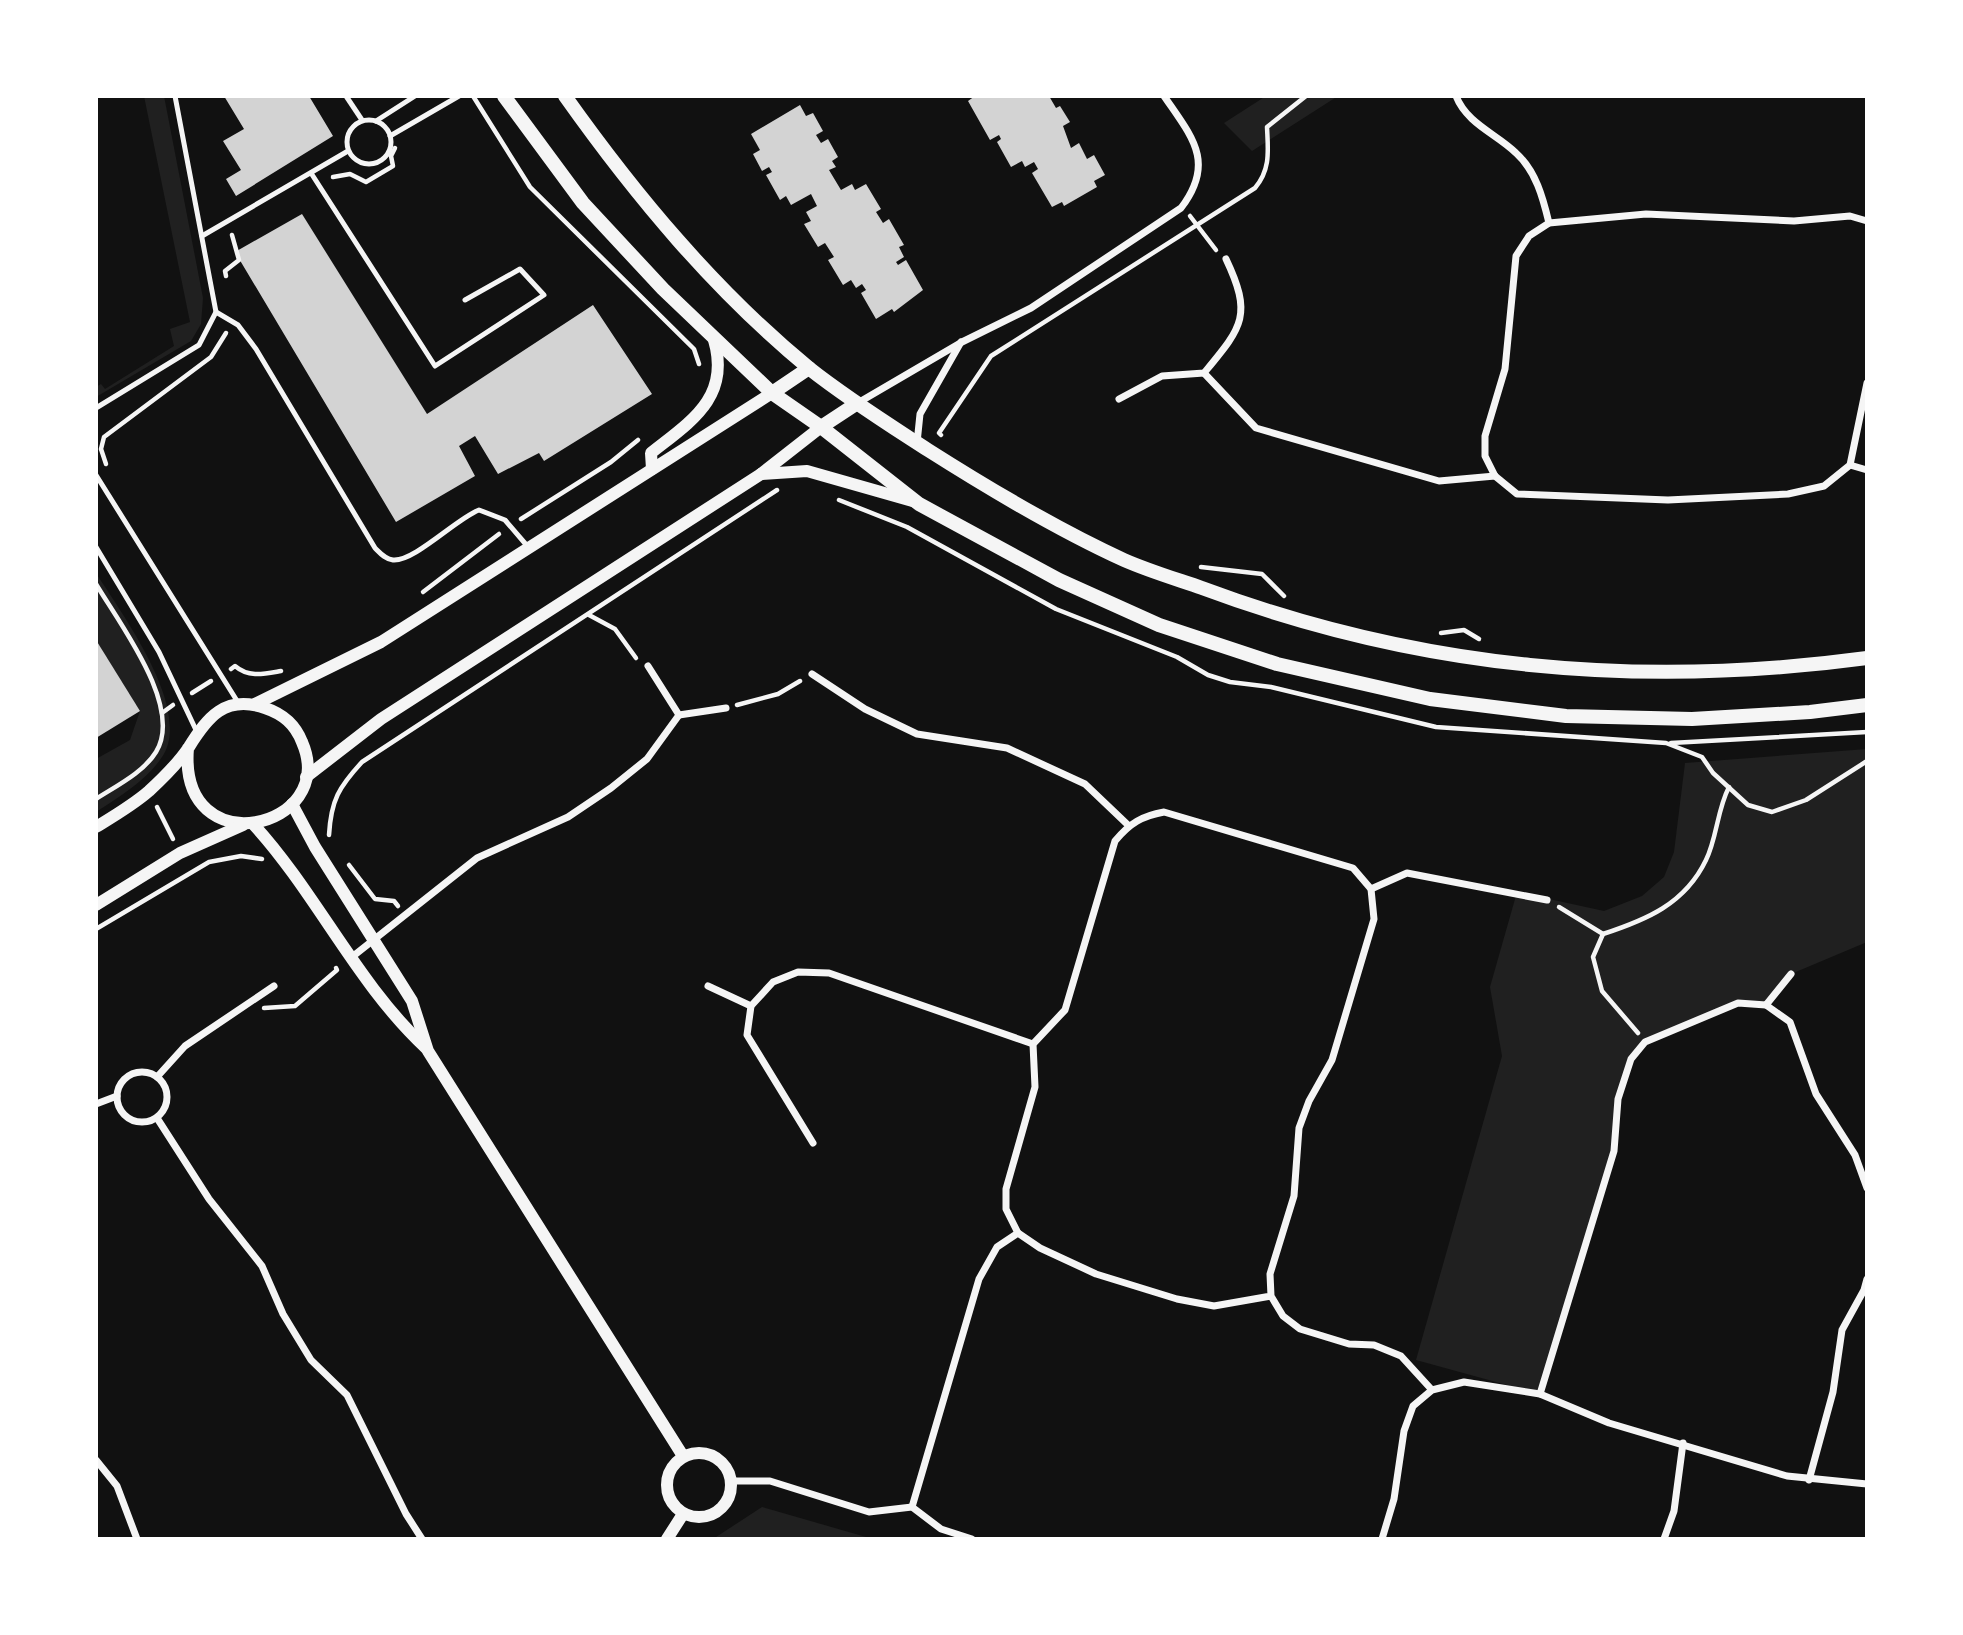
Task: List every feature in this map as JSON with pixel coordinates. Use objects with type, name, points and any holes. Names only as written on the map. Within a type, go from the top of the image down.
[{"type":"main road","points":[[504,96],[583,203],[714,340],[772,393],[821,427],[919,503],[1059,580],[1159,625],[1277,664],[1430,699],[1566,716],[1679,719],[1810,712],[1867,705]]},
{"type":"main road","points":[[565,96],[647,207],[716,282],[809,368],[856,404],[993,492],[1125,560],[1259,610],[1354,636],[1543,669],[1657,674],[1780,670],[1867,658]]},
{"type":"main road","points":[[772,393],[809,368]]},
{"type":"main road","points":[[821,427],[856,404]]},
{"type":"street","points":[[856,404],[962,342],[1031,307],[1181,208],[1194,191],[1200,168],[1198,149],[1164,96]]},
{"type":"street","points":[[1457,96],[1486,132],[1517,153],[1540,187],[1549,223]]},
{"type":"street","points":[[1867,221],[1850,216],[1794,221],[1646,214],[1549,223],[1529,236],[1516,256],[1504,369],[1485,436],[1485,456],[1495,476],[1517,494],[1668,500],[1788,495],[1824,486],[1850,465],[1867,383]]},
{"type":"street","points":[[1119,399],[1162,376],[1204,373],[1238,331],[1242,293],[1226,259]]},
{"type":"street","points":[[652,469],[651,453],[703,411],[718,366],[714,340]]},
{"type":"street","points":[[917,443],[920,414],[962,342]]},
{"type":"street","points":[[1204,373],[1256,428],[1439,481],[1495,476]]},
{"type":"street","points":[[255,704],[381,642],[772,393]]},
{"type":"street","points":[[96,905],[180,853],[248,825],[275,818],[292,804],[306,777],[381,719],[761,474],[821,427]]},
{"type":"street","points":[[1850,465],[1867,470]]},
{"type":"street","points":[[761,474],[807,471],[919,503]]},
{"type":"street","points":[[648,666],[679,715]]},
{"type":"street","points":[[812,674],[866,709],[917,734],[1007,748],[1085,784],[1128,825]]},
{"type":"street","points":[[96,827],[149,791],[188,748],[197,730],[208,718],[239,704],[255,704],[279,712],[297,729],[306,752],[306,777]]},
{"type":"street","points":[[352,957],[477,858],[568,817],[611,788],[647,759],[679,715],[726,708]]},
{"type":"street","points":[[188,748],[186,770],[192,790],[204,808],[222,820],[248,825],[288,862],[395,1020],[428,1051]]},
{"type":"street","points":[[292,804],[315,847],[412,1001],[428,1051],[683,1456]]},
{"type":"street","points":[[1270,1296],[1214,1306],[1177,1299],[1096,1273],[1040,1248],[1018,1233],[1006,1209],[1006,1189],[1035,1087],[1033,1044],[1065,1010],[1115,841],[1128,825],[1144,816],[1164,812],[1353,868],[1371,889],[1374,919],[1332,1060],[1309,1101],[1299,1128],[1294,1196],[1270,1274],[1270,1296],[1283,1316],[1300,1329],[1349,1344],[1374,1345],[1401,1356],[1432,1390]]},
{"type":"street","points":[[1371,889],[1408,873],[1546,900]]},
{"type":"street","points":[[813,1143],[747,1035],[751,1006],[773,982],[797,972],[829,973],[1033,1044]]},
{"type":"street","points":[[1766,1005],[1791,974]]},
{"type":"street","points":[[157,1077],[185,1046],[274,986]]},
{"type":"street","points":[[708,986],[751,1006]]},
{"type":"street","points":[[1540,1394],[1614,1151],[1618,1099],[1631,1059],[1645,1042],[1738,1003],[1766,1005],[1790,1022],[1816,1094],[1855,1155],[1867,1188]]},
{"type":"street","points":[[144,1072],[163,1082],[168,1097],[157,1118],[146,1122],[130,1119],[121,1112],[117,1096],[121,1083],[131,1075],[144,1072]]},
{"type":"street","points":[[96,1104],[117,1096]]},
{"type":"street","points":[[157,1118],[209,1199],[262,1266],[283,1314],[311,1360],[347,1395],[406,1514],[422,1539]]},
{"type":"street","points":[[912,1507],[979,1279],[997,1247],[1018,1233]]},
{"type":"street","points":[[1809,1480],[1833,1392],[1842,1330],[1864,1290],[1867,1279]]},
{"type":"street","points":[[1382,1539],[1394,1499],[1404,1431],[1413,1406],[1432,1390],[1464,1382],[1540,1394],[1609,1423],[1787,1476],[1867,1484]]},
{"type":"street","points":[[1664,1539],[1674,1511],[1683,1443]]},
{"type":"street","points":[[702,1452],[724,1461],[733,1481],[729,1501],[707,1517],[683,1514],[668,1497],[667,1474],[683,1456],[702,1452]]},
{"type":"street","points":[[96,1460],[117,1486],[137,1539]]},
{"type":"street","points":[[733,1481],[770,1481],[869,1512],[912,1507],[941,1529],[972,1539]]},
{"type":"street","points":[[667,1539],[683,1514]]},
{"type":"lane","points":[[96,408],[199,345],[216,312],[175,96]]},
{"type":"lane","points":[[346,96],[362,120]]},
{"type":"lane","points":[[376,121],[415,96]]},
{"type":"lane","points":[[390,136],[459,96]]},
{"type":"lane","points":[[362,120],[376,121],[387,129],[390,136],[385,156],[373,163],[359,161],[348,151],[347,136],[362,120]]},
{"type":"lane","points":[[202,236],[348,151]]},
{"type":"lane","points":[[311,173],[435,366],[544,295],[520,269],[465,300]]},
{"type":"lane","points":[[216,312],[238,325],[256,349],[375,548],[387,558],[397,561],[409,556],[467,515],[479,510],[491,512],[511,525],[529,548]]},
{"type":"lane","points":[[96,474],[239,704]]},
{"type":"lane","points":[[96,547],[159,652],[197,730]]},
{"type":"path","points":[[945,441],[939,433],[991,356],[1255,188],[1264,177],[1269,159],[1267,127],[1306,96]]},
{"type":"path","points":[[462,103],[473,97],[530,187],[694,349],[701,368]]},
{"type":"path","points":[[328,178],[350,174],[366,182],[393,166],[391,156],[402,139]]},
{"type":"path","points":[[1181,208],[1199,224],[1212,246],[1226,259]]},
{"type":"path","points":[[226,283],[225,271],[239,260],[230,236],[240,230]]},
{"type":"path","points":[[96,474],[107,466],[101,449],[104,437],[211,358],[227,332],[228,320]]},
{"type":"path","points":[[417,597],[511,525],[611,462],[640,439]]},
{"type":"path","points":[[315,847],[329,837],[330,814],[339,788],[362,762],[777,491],[787,490]]},
{"type":"path","points":[[832,498],[907,527],[1056,608],[1177,656],[1208,675],[1230,682],[1271,687],[1436,727],[1666,743],[1867,732]]},
{"type":"path","points":[[1191,567],[1262,574],[1287,598]]},
{"type":"path","points":[[96,584],[147,669],[162,713],[163,733],[156,753],[136,773],[96,799]]},
{"type":"path","points":[[589,615],[615,629],[642,668],[648,666]]},
{"type":"path","points":[[1438,634],[1464,630],[1481,640]]},
{"type":"path","points":[[162,713],[235,666],[244,673],[257,675],[288,668]]},
{"type":"path","points":[[726,708],[778,694],[812,674]]},
{"type":"path","points":[[1666,743],[1702,757],[1748,805],[1772,812],[1806,800],[1867,761]]},
{"type":"path","points":[[136,773],[149,791],[188,872]]},
{"type":"path","points":[[1645,1042],[1602,991],[1593,957],[1603,934],[1648,919],[1683,895],[1707,860],[1722,801],[1729,788]]},
{"type":"path","points":[[96,929],[188,872],[209,862],[241,856],[263,859],[275,870],[288,862]]},
{"type":"path","points":[[344,858],[375,899],[394,901],[405,915]]},
{"type":"path","points":[[1546,900],[1603,934]]},
{"type":"path","points":[[252,1000],[267,1011],[295,1006],[337,970],[330,959]]},
{"type":"shaded area","points":[[144,96],[164,96],[203,298],[201,324],[191,341],[96,397],[96,387],[101,384],[105,389],[174,346],[170,329],[190,322]]},
{"type":"shaded area","points":[[1266,96],[1338,96],[1252,151],[1224,123]]},
{"type":"shaded area","points":[[96,573],[150,662],[169,714],[169,737],[162,757],[149,773],[96,812],[96,759],[130,740],[140,711],[96,640]]},
{"type":"shaded area","points":[[1867,749],[1867,942],[1791,974],[1766,1005],[1738,1003],[1645,1042],[1631,1059],[1618,1099],[1614,1151],[1540,1394],[1416,1360],[1502,1056],[1490,987],[1517,892],[1604,911],[1642,896],[1664,877],[1674,852],[1685,763]]},
{"type":"shaded area","points":[[762,1507],[873,1539],[713,1539]]},
{"type":"building","points":[[224,96],[309,96],[333,136],[236,196],[226,179],[241,170],[223,141],[244,129]]},
{"type":"building","points":[[975,96],[1049,96],[1056,108],[1060,106],[1070,122],[1063,126],[1071,148],[1079,143],[1087,159],[1094,155],[1105,175],[1094,181],[1097,187],[1064,206],[1062,202],[1052,207],[1032,173],[1038,169],[1034,162],[1025,167],[1022,161],[1011,167],[997,142],[1001,139],[999,135],[990,140],[968,101]]},
{"type":"building","points":[[800,105],[806,116],[813,113],[823,131],[816,135],[821,143],[828,139],[838,157],[832,161],[836,167],[829,170],[841,190],[852,184],[855,190],[866,184],[881,209],[876,212],[883,223],[889,219],[904,245],[899,247],[904,257],[896,262],[898,265],[906,260],[923,290],[894,312],[892,309],[876,319],[861,293],[866,290],[862,284],[856,288],[851,280],[843,285],[828,260],[834,257],[825,243],[818,247],[804,224],[811,221],[806,212],[817,206],[811,194],[791,205],[786,196],[780,200],[766,175],[772,172],[769,167],[762,171],[753,154],[760,150],[751,134]]},
{"type":"building","points":[[302,214],[427,414],[593,305],[652,394],[544,461],[539,453],[498,474],[475,436],[459,446],[475,476],[396,522],[235,252]]},
{"type":"building","points":[[96,640],[140,711],[96,738]]}]
